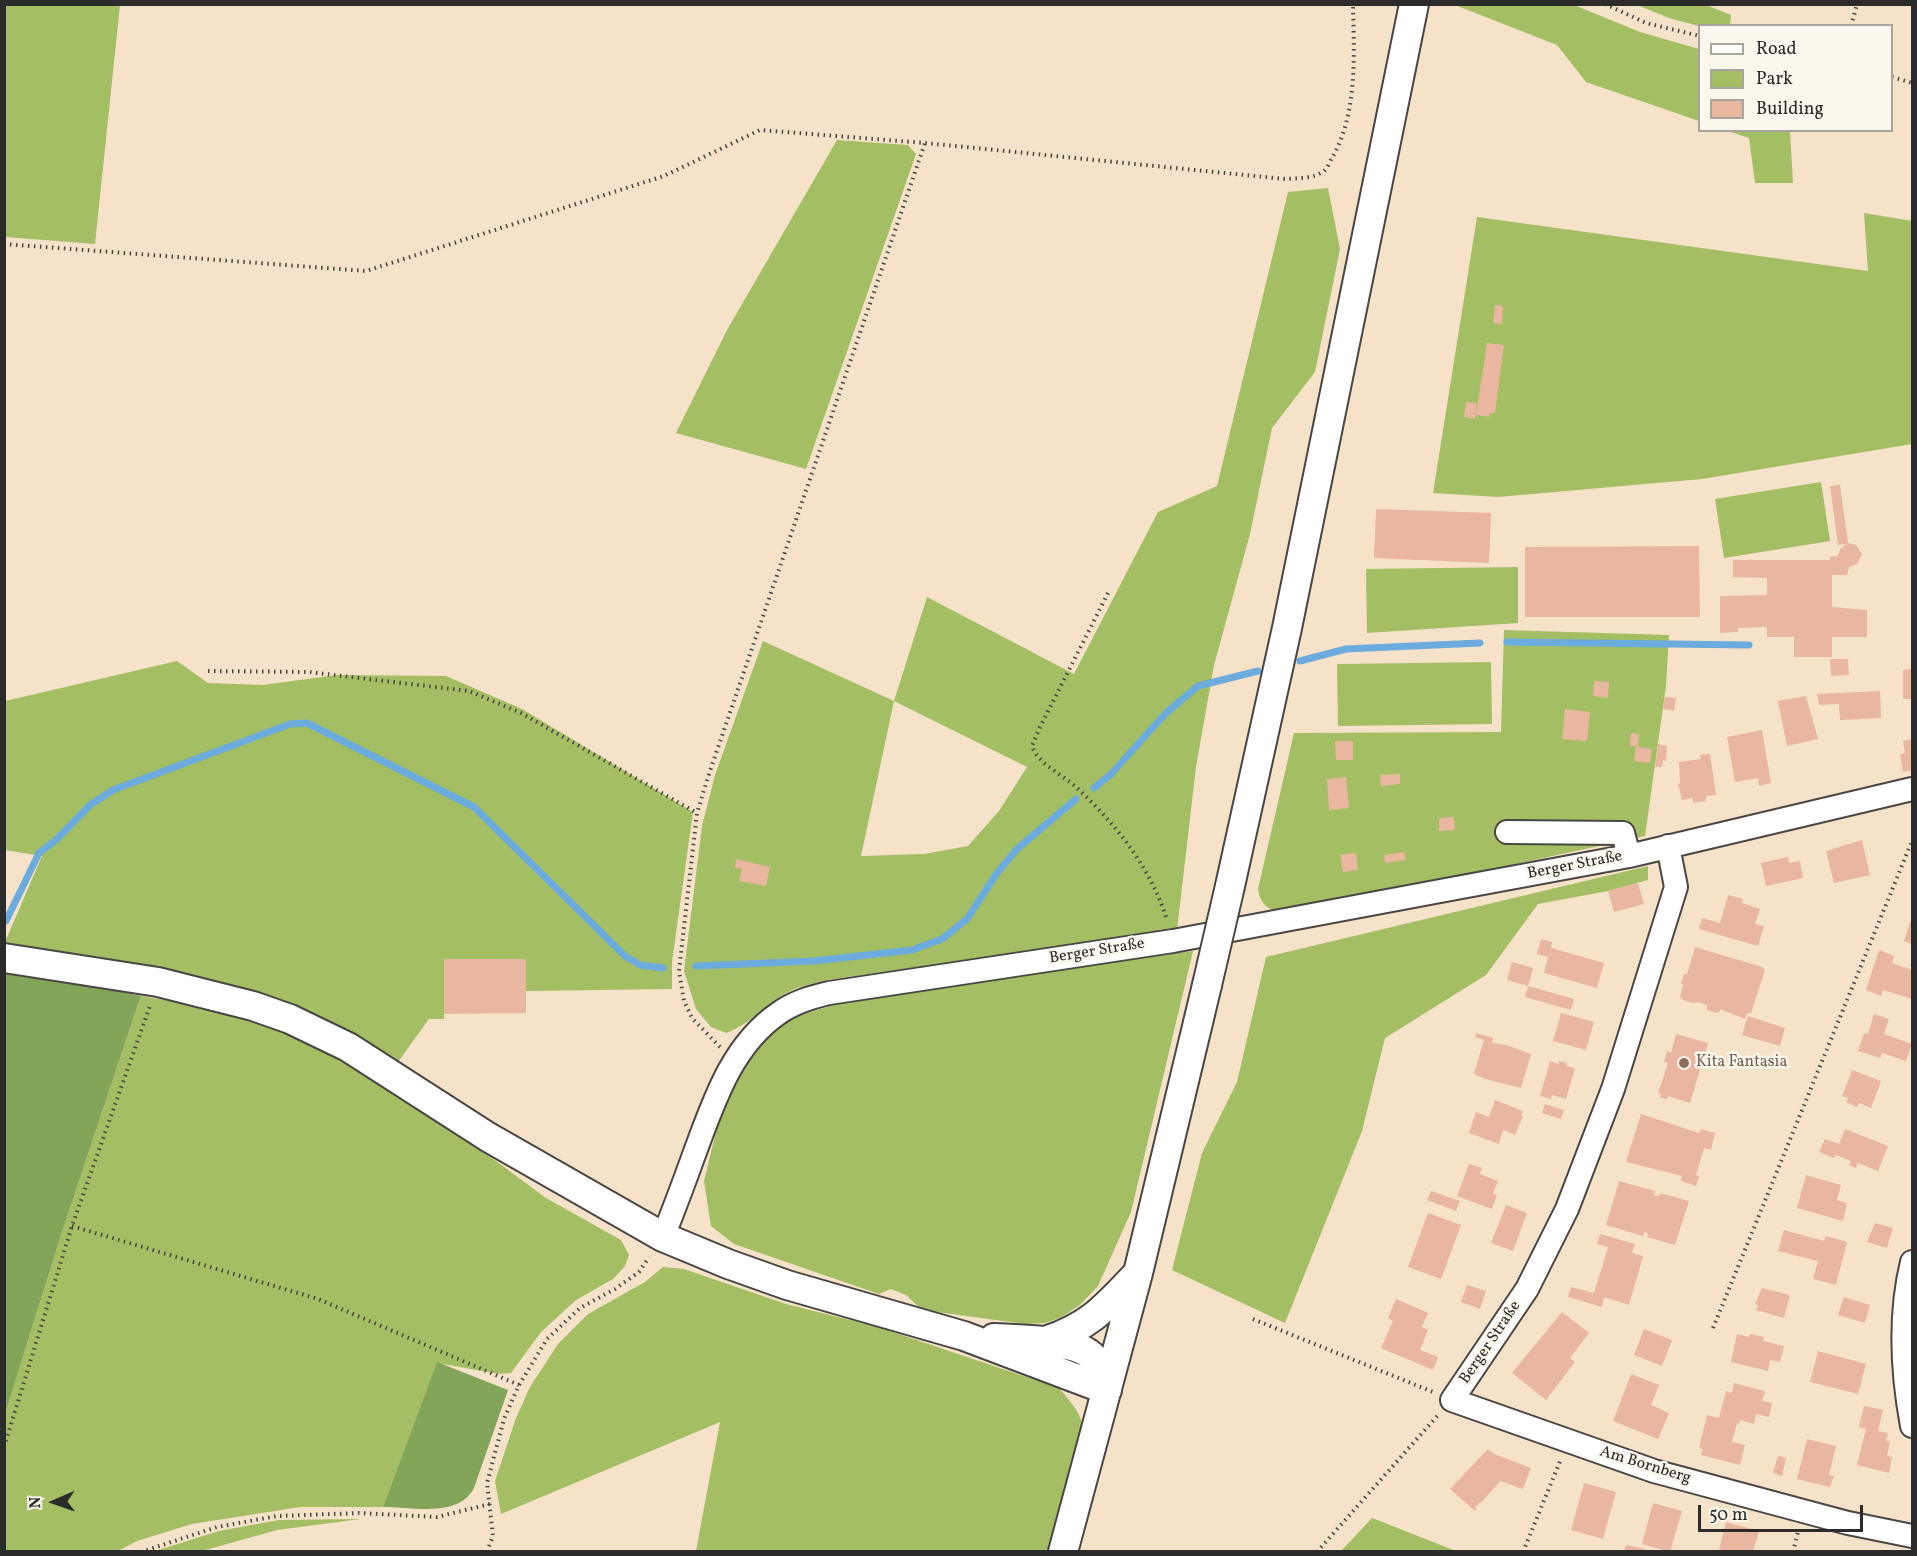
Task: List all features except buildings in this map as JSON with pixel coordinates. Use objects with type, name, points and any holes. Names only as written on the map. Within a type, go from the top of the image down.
[{"type":"main road","points":[[1063,1551],[1138,1273],[1230,886],[1287,628],[1414,4]]},
{"type":"main road","points":[[4,958],[158,982],[253,1006],[290,1019],[348,1047],[488,1137],[663,1237],[787,1285],[964,1336],[1107,1390]]},
{"type":"main road","points":[[1043,1341],[1073,1331],[1090,1320],[1138,1273]]},
{"type":"main road","points":[[964,1336],[1043,1341],[1087,1352],[1096,1361],[1103,1374],[1107,1390]]},
{"type":"street","name":"Berger Straße","points":[[663,1237],[715,1099],[734,1062],[764,1024],[787,1007],[809,998],[860,988],[1173,941],[1629,856],[1912,789]]},
{"type":"street","points":[[1507,832],[1623,833],[1629,856]]},
{"type":"street","name":"Berger Straße","points":[[1452,1400],[1527,1289],[1567,1209],[1613,1089],[1676,887],[1668,846]]},
{"type":"street","points":[[1912,1262],[1906,1302],[1904,1340],[1912,1426]]},
{"type":"street","name":"Am Bornberg","points":[[1452,1400],[1654,1471],[1848,1523],[1912,1536]]},
{"type":"path","points":[[4,244],[366,271],[664,176],[760,129],[1285,179],[1308,177],[1325,170],[1337,149],[1344,128],[1352,96],[1353,4]]},
{"type":"path","points":[[1605,4],[1646,23],[1698,36]]},
{"type":"path","points":[[1852,24],[1857,4]]},
{"type":"path","points":[[1893,77],[1912,83]]},
{"type":"path","points":[[734,1062],[692,1018],[684,1001],[679,971],[697,813],[925,143]]},
{"type":"path","points":[[1108,592],[1032,746],[1037,756],[1074,786],[1111,822],[1138,860],[1161,900],[1173,941]]},
{"type":"path","points":[[208,671],[309,672],[470,691],[521,713],[697,813]]},
{"type":"path","points":[[1713,1328],[1912,841]]},
{"type":"path","points":[[4,1447],[72,1226],[158,982]]},
{"type":"path","points":[[72,1226],[318,1299],[519,1385]]},
{"type":"path","points":[[487,1551],[493,1536],[487,1483],[504,1419],[519,1385],[547,1339],[580,1308],[615,1289],[639,1272],[663,1237]]},
{"type":"path","points":[[1253,1319],[1452,1400],[1317,1551]]},
{"type":"path","points":[[1523,1551],[1533,1532],[1568,1442]]},
{"type":"path","points":[[141,1551],[217,1527],[277,1515],[359,1513],[436,1517],[490,1504]]},
{"type":"green space","points":[[4,5],[120,5],[95,244],[5,237]]},
{"type":"green space","points":[[1455,5],[1574,5],[1640,32],[1698,49],[1698,121],[1586,82],[1557,45]]},
{"type":"green space","points":[[1637,5],[1706,5],[1731,15],[1730,24],[1698,26],[1669,18]]},
{"type":"green space","points":[[1731,132],[1790,132],[1793,183],[1755,183],[1749,138]]},
{"type":"green space","points":[[837,140],[908,145],[916,154],[806,469],[676,433],[727,330]]},
{"type":"green space","points":[[1328,188],[1340,249],[1315,372],[1272,428],[1250,534],[1214,665],[1196,767],[1177,930],[826,980],[786,993],[749,1021],[726,1033],[711,1027],[696,1009],[684,971],[702,826],[715,775],[763,641],[894,701],[927,597],[1074,674],[1158,512],[1217,486],[1288,192]],"holes":[[[894,701],[1027,767],[999,811],[968,846],[924,854],[861,856]]]},
{"type":"green space","points":[[1864,213],[1912,221],[1912,444],[1702,479],[1498,497],[1433,493],[1477,217],[1868,271]]},
{"type":"green space","points":[[1821,482],[1830,541],[1724,558],[1715,499]]},
{"type":"green space","points":[[1518,567],[1518,623],[1367,633],[1366,569]]},
{"type":"green space","points":[[1504,630],[1669,635],[1666,686],[1645,836],[1290,913],[1268,908],[1262,901],[1258,889],[1294,733],[1501,732]]},
{"type":"green space","points":[[177,661],[208,683],[263,685],[337,675],[446,676],[522,709],[693,812],[672,962],[672,989],[526,991],[526,960],[444,959],[444,1019],[429,1019],[398,1062],[295,1005],[253,992],[5,950],[5,942],[42,856],[5,850],[5,701]]},
{"type":"green space","points":[[1491,662],[1492,724],[1338,726],[1337,664]]},
{"type":"green space","points":[[1648,866],[1648,880],[1608,891],[1538,904],[1486,975],[1385,1038],[1362,1131],[1285,1323],[1172,1270],[1202,1153],[1237,1082],[1266,957]]},
{"type":"green space","points":[[1193,951],[1131,1212],[1098,1286],[1081,1304],[1062,1317],[1045,1323],[1026,1324],[922,1310],[906,1295],[891,1289],[879,1294],[734,1244],[711,1226],[704,1181],[723,1103],[754,1048],[770,1032],[795,1017],[834,1005],[885,995]]},
{"type":"green space","points":[[5,967],[141,996],[61,1235],[5,1414]]},
{"type":"green space","points":[[141,996],[205,1007],[250,1019],[288,1032],[343,1056],[399,1089],[546,1198],[621,1240],[629,1255],[625,1266],[613,1279],[576,1300],[541,1332],[511,1373],[499,1374],[437,1363],[383,1507],[300,1507],[192,1524],[137,1541],[118,1551],[5,1552],[5,1414],[61,1235]]},
{"type":"green space","points":[[663,1267],[684,1269],[786,1304],[878,1327],[1059,1388],[1078,1413],[1082,1423],[1082,1433],[1049,1551],[696,1551],[720,1422],[501,1514],[495,1481],[516,1418],[530,1387],[558,1344],[588,1314],[645,1282]]},
{"type":"green space","points":[[437,1362],[508,1390],[474,1488],[457,1504],[446,1507],[420,1509],[383,1507]]},
{"type":"green space","points":[[1372,1518],[1456,1551],[1341,1551]]},
{"type":"green space","points":[[361,1519],[277,1530],[202,1551],[155,1551],[219,1531],[279,1520]]},
{"type":"waterway","points":[[1507,642],[1749,645]]},
{"type":"waterway","points":[[1300,661],[1346,649],[1480,643]]},
{"type":"waterway","points":[[1094,788],[1111,774],[1166,713],[1198,686],[1258,671]]},
{"type":"waterway","points":[[6,921],[39,853],[57,839],[90,805],[113,790],[290,724],[307,723],[474,807],[625,956],[640,965],[663,968]]},
{"type":"waterway","points":[[696,966],[814,961],[912,950],[942,939],[967,919],[997,873],[1017,849],[1076,799]]},
{"type":"place","name":"Kita Fantasia","points":[[1684,1063]]}]
